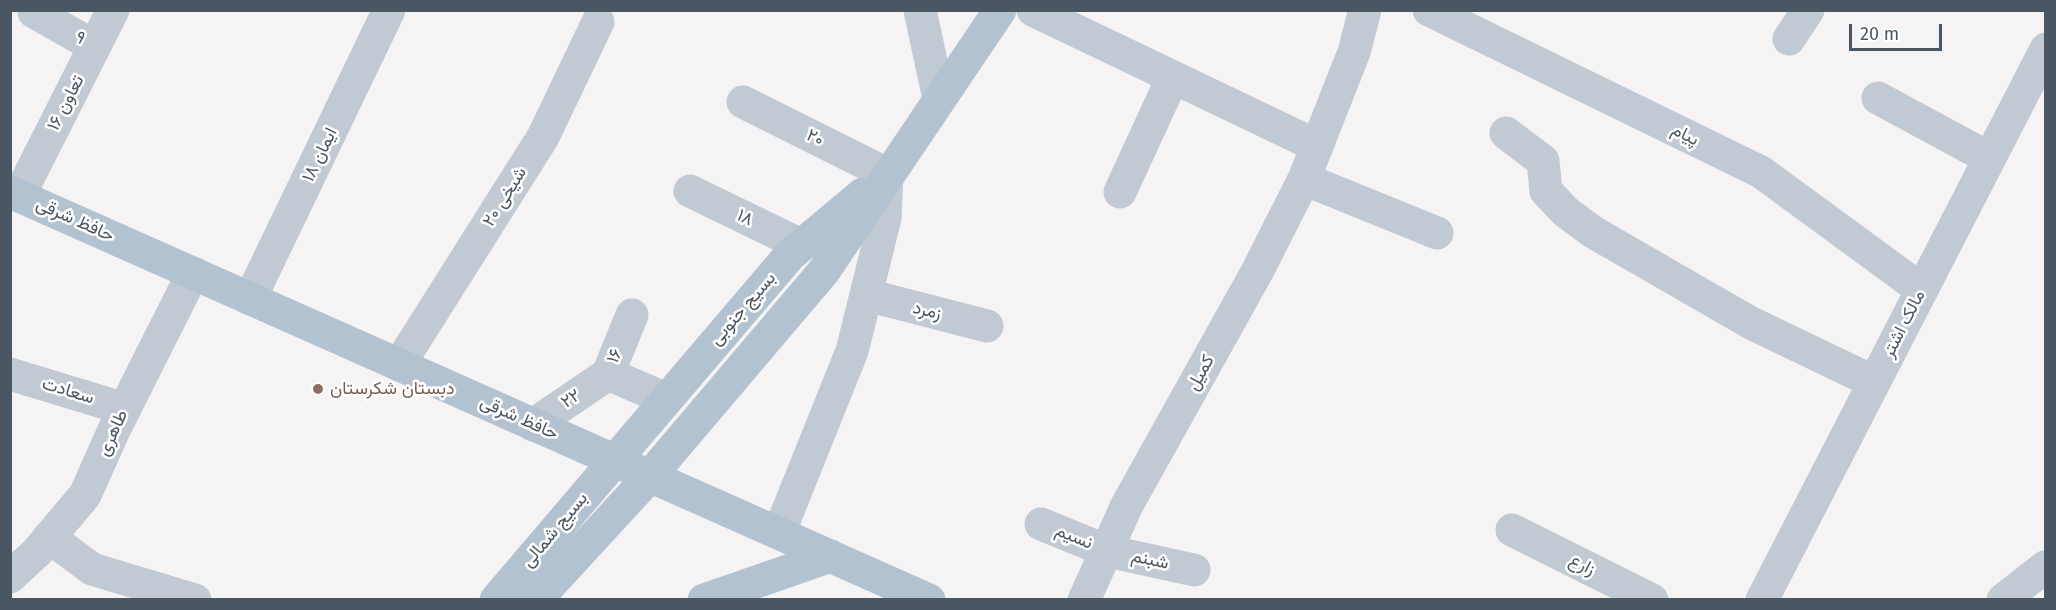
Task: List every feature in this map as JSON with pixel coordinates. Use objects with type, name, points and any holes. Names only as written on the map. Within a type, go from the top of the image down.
[{"type":"main road","name":"بسیج جنوبی","points":[[650,476],[824,271],[1000,10]]},
{"type":"main road","name":"بسیج جنوبی","points":[[613,460],[801,245],[888,174]]},
{"type":"main road","name":"حافظ شرقی","points":[[15,194],[929,600]]},
{"type":"main road","name":"بسیج شمالی","points":[[496,600],[613,460]]},
{"type":"main road","name":"بسیج شمالی","points":[[536,600],[650,476]]},
{"type":"main road","points":[[704,600],[746,592],[831,556]]},
{"type":"street","name":"تعاون ۱۶","points":[[15,194],[113,10]]},
{"type":"street","name":"ایمان ۱۸","points":[[250,299],[389,10]]},
{"type":"street","points":[[920,10],[939,99]]},
{"type":"street","points":[[1033,10],[1317,146]]},
{"type":"street","name":"کمیل","points":[[1084,600],[1127,505],[1258,270],[1304,179],[1354,52],[1365,10]]},
{"type":"street","name":"پیام","points":[[1429,10],[1761,172],[1922,290]]},
{"type":"street","points":[[1789,39],[1808,10]]},
{"type":"street","name":"۹","points":[[34,12],[94,46]]},
{"type":"street","name":"شیخی ۲۰","points":[[399,365],[543,137],[598,22]]},
{"type":"street","name":"مالک اشتر","points":[[1762,600],[2046,49]]},
{"type":"street","points":[[1120,192],[1173,77]]},
{"type":"street","points":[[1878,98],[1989,158]]},
{"type":"street","name":"۲۰","points":[[743,102],[888,174]]},
{"type":"street","points":[[1506,133],[1543,161],[1546,191],[1566,212],[1593,232],[1751,323],[1874,382]]},
{"type":"street","points":[[779,533],[852,351],[885,218],[888,174]]},
{"type":"street","points":[[1304,179],[1437,233]]},
{"type":"street","name":"۱۸","points":[[690,191],[801,245]]},
{"type":"street","name":"طاهری","points":[[10,576],[49,537],[85,495],[193,273]]},
{"type":"street","name":"زمرد","points":[[867,295],[987,326]]},
{"type":"street","name":"۱۶","points":[[632,315],[608,374],[666,399]]},
{"type":"street","name":"سعادت","points":[[10,374],[125,409]]},
{"type":"street","name":"۲۲","points":[[533,425],[608,374]]},
{"type":"street","name":"نسیم","points":[[1041,524],[1107,551]]},
{"type":"street","name":"زارع","points":[[1512,530],[1652,600]]},
{"type":"street","points":[[49,537],[92,568],[195,600]]},
{"type":"street","name":"شبنم","points":[[1107,551],[1194,570]]},
{"type":"street","points":[[2003,600],[2045,567]]},
{"type":"place","name":"دبستان شکرستان","points":[[318,389]]}]
